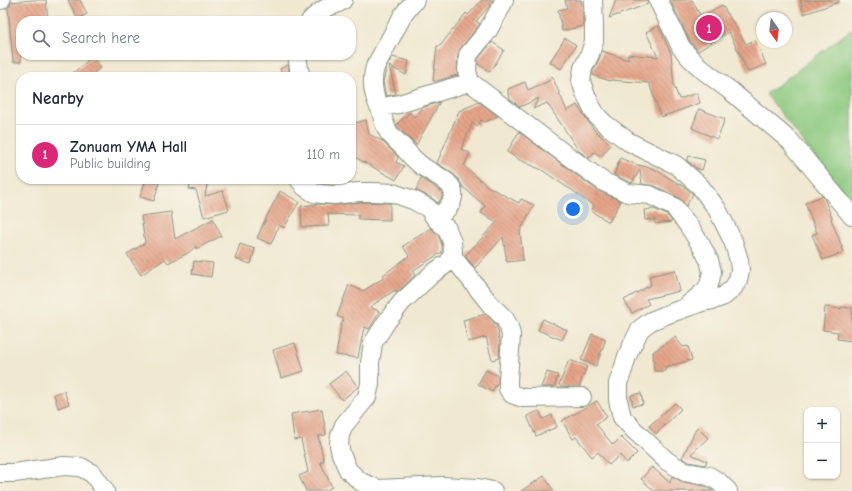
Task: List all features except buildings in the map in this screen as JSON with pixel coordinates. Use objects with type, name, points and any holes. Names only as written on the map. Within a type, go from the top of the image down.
[{"type":"street","points":[[314,16],[343,0]]},
{"type":"street","points":[[415,0],[403,15],[375,67],[372,77],[377,102],[389,133],[420,165],[449,184],[453,196],[451,203],[446,211],[436,219]]},
{"type":"street","points":[[504,0],[487,32],[468,55],[467,71],[470,82],[561,152],[604,182],[628,193],[650,195],[674,207],[688,224],[701,246],[709,260],[712,272],[709,285],[705,291],[682,309]]},
{"type":"street","points":[[593,0],[594,41],[590,54],[583,68],[581,81],[590,104],[605,124],[629,142],[676,165],[700,186],[717,209],[733,242],[739,260],[740,270],[738,280],[733,288],[724,296],[682,309],[651,321],[640,329],[627,356],[618,382],[618,400],[622,417],[667,461],[685,472],[709,476],[719,482],[728,491]]},
{"type":"street","points":[[658,0],[681,47],[690,58],[790,141],[852,216]]},
{"type":"street","points":[[298,60],[300,72]]},
{"type":"street","points":[[380,107],[399,104],[470,82]]},
{"type":"street","points":[[303,184],[314,192],[322,194],[334,195],[359,192],[393,193],[413,200],[428,208],[436,219],[447,229],[452,242],[453,251],[449,262],[427,279],[402,302],[387,321],[373,343],[370,363],[370,384],[367,397],[344,425],[340,435],[339,445],[341,454],[348,470],[361,482],[378,489],[442,486],[478,488],[493,491]]},
{"type":"street","points":[[452,256],[490,304],[505,319],[509,327],[511,335],[508,389],[512,394],[523,398],[582,397]]},
{"type":"street","points":[[0,472],[14,473],[64,466],[81,466],[93,474],[105,491]]},
{"type":"green space","points":[[852,29],[852,205],[766,94]]},
{"type":"place","name":"Zonuam YMA Hall","points":[[709,28]]}]
